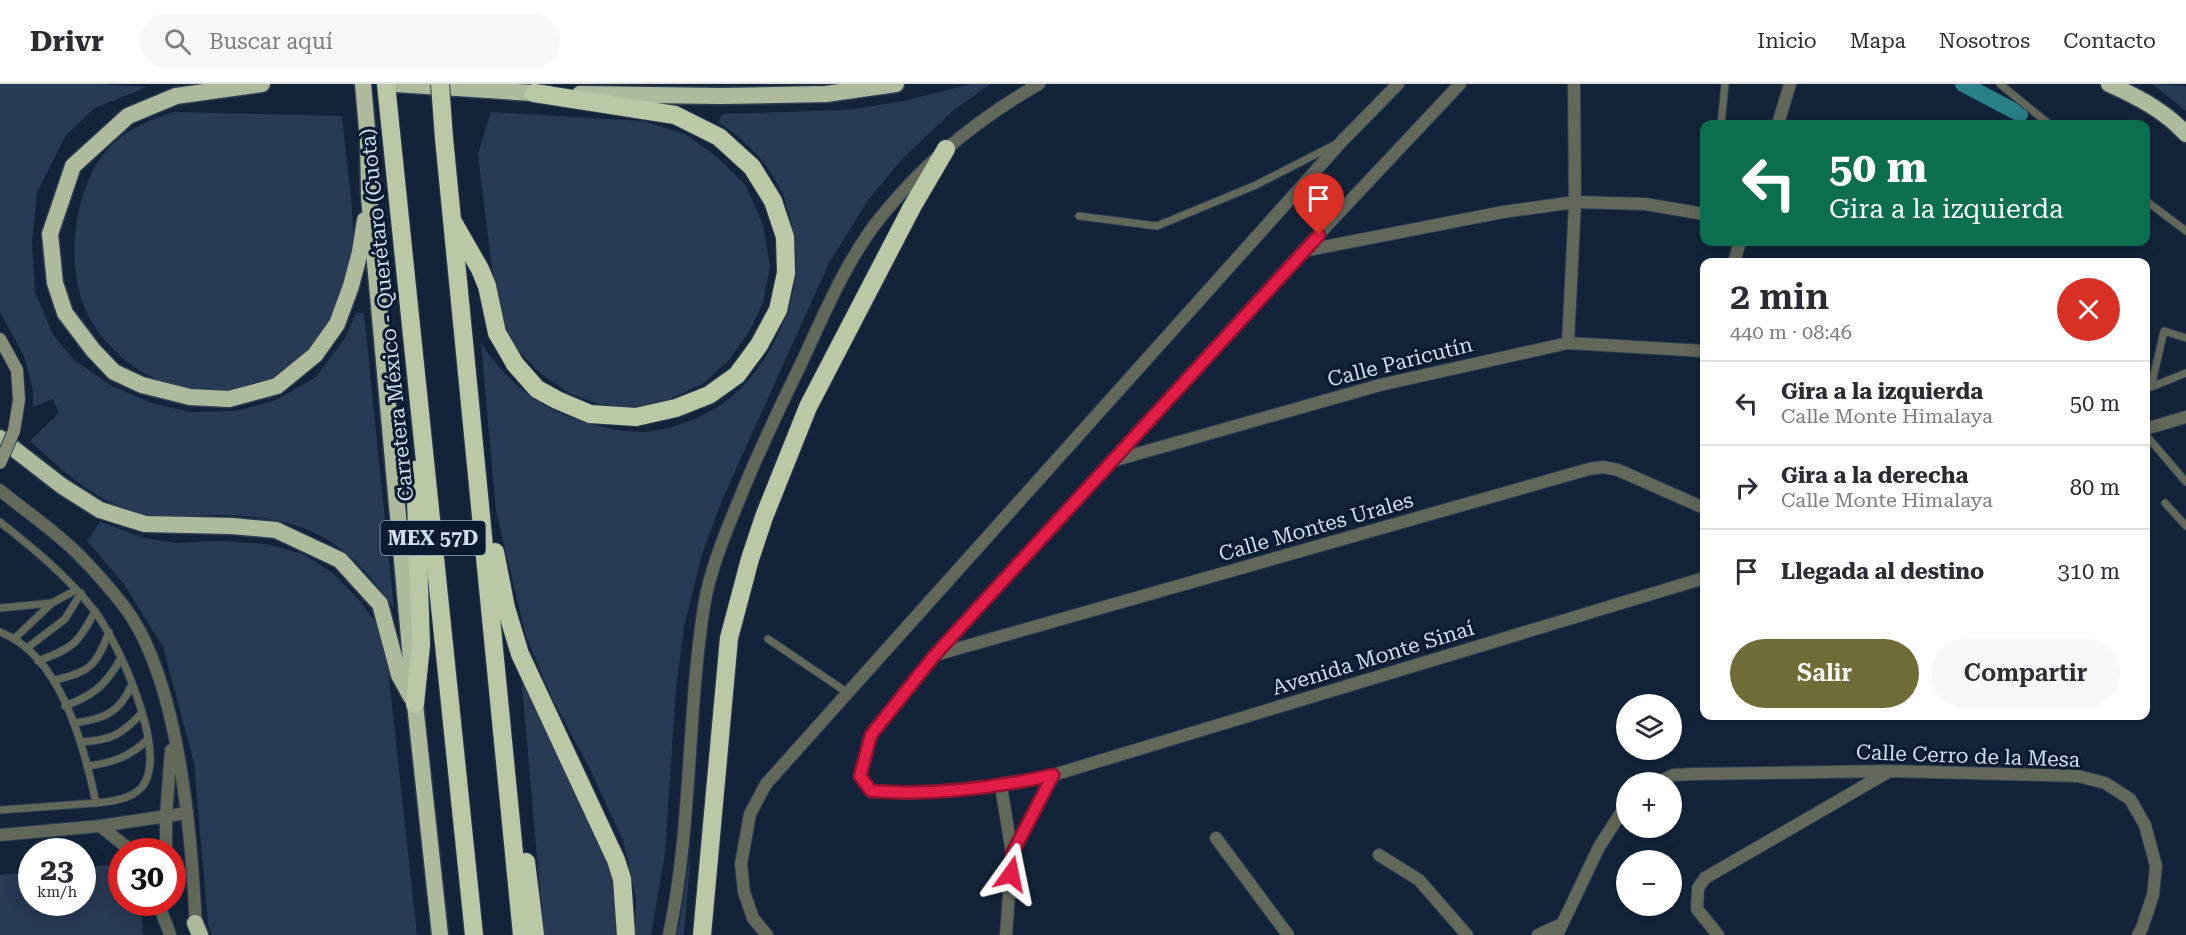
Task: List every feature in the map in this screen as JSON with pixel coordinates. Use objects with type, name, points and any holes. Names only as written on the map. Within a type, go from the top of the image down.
[{"type":"highway","points":[[262,84],[176,96],[138,112],[128,117],[73,166],[50,234],[55,283],[65,313],[93,350],[114,372],[142,385],[190,397],[229,399],[277,386],[315,355],[337,324],[360,252],[369,196]]},
{"type":"highway","name":"Carretera México - Querétaro (Cuota)","points":[[363,84],[368,140],[369,196],[415,704],[440,935]]},
{"type":"highway","name":"Carretera México - Querétaro (Cuota)","points":[[386,84],[474,935]]},
{"type":"highway","points":[[396,84],[534,93],[720,96],[826,94],[896,84]]},
{"type":"highway","name":"MEX 57D","points":[[440,84],[522,935]]},
{"type":"highway","points":[[2109,84],[2143,100],[2176,123],[2186,134]]},
{"type":"highway","points":[[453,222],[480,269],[487,286],[498,333],[515,364],[537,389],[590,414],[636,417],[676,408],[709,395],[737,375],[759,345],[778,310],[786,273],[785,237],[774,201],[752,167],[718,137],[675,115],[534,93]]},
{"type":"highway","points":[[702,935],[729,638],[750,559],[764,517],[808,407],[912,207],[946,149]]},
{"type":"highway","points":[[470,397],[480,432],[485,465],[488,515],[506,608],[520,654],[538,696],[616,860],[622,879],[626,935]]},
{"type":"highway","points":[[415,704],[420,645],[415,454],[421,421]]},
{"type":"highway","points":[[0,438],[62,486],[100,510],[145,524],[232,526],[276,530],[340,560],[380,604],[399,675],[415,704]]},
{"type":"highway","points":[[497,692],[519,800],[535,935]]},
{"type":"highway","points":[[428,935],[434,879]]},
{"type":"main road","points":[[0,339],[17,370],[19,400],[14,431],[0,463]]},
{"type":"street","points":[[669,935],[685,818],[697,657],[704,603],[721,544],[764,441],[841,279],[878,220],[946,149],[1017,97],[1039,84]]},
{"type":"street","points":[[767,935],[753,918],[744,892],[741,864],[750,814],[766,784],[1343,140],[1398,84]]},
{"type":"street","points":[[1568,343],[1575,202],[1574,84]]},
{"type":"street","points":[[934,656],[1459,85]]},
{"type":"street","points":[[1779,120],[1788,85]]},
{"type":"street","points":[[1304,251],[1503,212],[1575,202],[1645,204],[1700,213]]},
{"type":"street","name":"Calle Paricutín","points":[[1111,462],[1380,385],[1568,343],[1700,351]]},
{"type":"street","points":[[2150,428],[2186,417]]},
{"type":"street","name":"Calle Montes Urales","points":[[934,656],[1589,469],[1603,467],[1618,470],[1700,506]]},
{"type":"street","points":[[0,490],[76,552],[124,605],[153,657],[173,731],[187,813],[197,931]]},
{"type":"street","name":"Avenida Monte Sinaí","points":[[934,656],[871,735],[860,776],[871,791],[897,794],[1001,786],[1053,775],[1700,579]]},
{"type":"street","points":[[166,838],[173,731]]},
{"type":"street","points":[[1718,935],[1697,909],[1698,888],[1705,878],[1890,771]]},
{"type":"street","name":"Calle Cerro de la Mesa","points":[[1682,775],[1890,771],[2078,776],[2105,783],[2130,799],[2145,825],[2156,866],[2153,895],[2138,935]]},
{"type":"street","points":[[1012,854],[1053,775]]},
{"type":"street","points":[[1001,786],[1012,854],[1006,935]]},
{"type":"street","points":[[0,835],[100,826],[187,813]]},
{"type":"street","points":[[1538,935],[1560,929],[1599,848],[1616,821]]},
{"type":"street","points":[[100,826],[115,838]]},
{"type":"street","points":[[1216,838],[1288,935]]},
{"type":"street","points":[[1379,855],[1419,880],[1467,935]]},
{"type":"street","points":[[163,916],[170,935]]},
{"type":"street","points":[[169,916],[170,935]]},
{"type":"lane","points":[[1721,120],[1725,84]]},
{"type":"lane","points":[[2001,84],[2044,120]]},
{"type":"lane","points":[[1079,216],[1156,226],[1256,185],[1343,140]]},
{"type":"lane","points":[[2150,204],[2186,231]]},
{"type":"lane","points":[[2186,338],[2164,331],[2151,387],[2186,374]]},
{"type":"lane","points":[[2150,440],[2186,482]]},
{"type":"lane","points":[[2165,503],[2186,526]]},
{"type":"lane","points":[[0,522],[36,551],[78,591],[95,611],[109,632],[132,683],[148,739],[148,773],[142,786],[126,799],[0,810]]},
{"type":"lane","points":[[0,608],[51,603],[78,591]]},
{"type":"lane","points":[[27,648],[65,619],[78,591]]},
{"type":"lane","points":[[15,638],[51,603]]},
{"type":"lane","points":[[38,661],[77,642],[95,611]]},
{"type":"lane","points":[[0,632],[15,638],[27,648],[54,680],[81,742],[96,803]]},
{"type":"lane","points":[[54,680],[73,676],[99,658],[109,632]]},
{"type":"lane","points":[[768,639],[849,693]]},
{"type":"lane","points":[[65,706],[83,699],[110,678],[121,658]]},
{"type":"lane","points":[[74,723],[96,720],[108,715],[126,698],[132,683]]},
{"type":"lane","points":[[81,742],[103,740],[118,735],[142,713]]},
{"type":"lane","points":[[87,766],[107,764],[127,757],[148,739]]},
{"type":"shaded area","points":[[0,84],[97,84],[147,87],[95,108],[66,135],[37,192],[32,242],[35,292],[53,335],[74,360],[110,385],[152,403],[190,412],[236,411],[276,400],[316,377],[345,338],[356,313],[364,313],[394,609],[359,564],[340,548],[299,526],[248,516],[160,516],[124,508],[81,484],[30,441],[59,413],[53,399],[33,407],[33,390],[24,356],[0,312]]},
{"type":"shaded area","points":[[971,84],[990,84],[953,111],[903,158],[868,200],[829,263],[722,500],[702,554],[684,627],[676,688],[665,853],[651,935],[635,935],[636,899],[624,843],[590,769],[551,696],[526,636],[496,511],[481,343],[502,370],[526,393],[554,410],[587,423],[641,432],[673,427],[704,415],[736,393],[762,362],[782,325],[794,286],[796,268],[794,234],[782,192],[770,171],[755,152],[718,122],[723,114],[846,110],[899,102]]},
{"type":"shaded area","points":[[2152,84],[2186,86],[2186,111]]},
{"type":"shaded area","points":[[173,112],[342,116],[353,232],[351,269],[347,284],[327,327],[308,351],[292,365],[266,380],[224,394],[212,394],[176,386],[160,381],[132,366],[108,344],[89,317],[83,304],[76,275],[74,245],[78,216],[87,183],[95,168],[103,155],[125,134]]},
{"type":"shaded area","points":[[491,112],[643,121],[685,134],[715,155],[746,186],[763,225],[770,267],[763,303],[749,332],[730,359],[704,383],[670,399],[637,407],[602,405],[569,393],[540,373],[515,347],[497,310],[478,154]]},
{"type":"shaded area","points":[[100,522],[144,538],[177,543],[220,541],[266,544],[303,554],[334,574],[360,601],[377,624],[387,660],[417,935],[212,935],[208,924],[194,763],[163,647],[124,584],[87,541]]},
{"type":"shaded area","points":[[521,675],[609,861],[616,935],[544,935]]},
{"type":"shaded area","points":[[691,849],[684,935],[676,935],[679,926]]},
{"type":"shaded area","points":[[108,865],[108,916],[142,916],[143,935],[0,935],[0,875],[18,873],[18,916],[96,916],[96,866]]},
{"type":"waterway","points":[[1963,84],[2020,114]]},
{"type":"route","points":[[1011,874],[1012,854],[1053,775],[1001,786],[897,794],[871,791],[860,776],[871,735],[934,656],[1319,235]]}]
